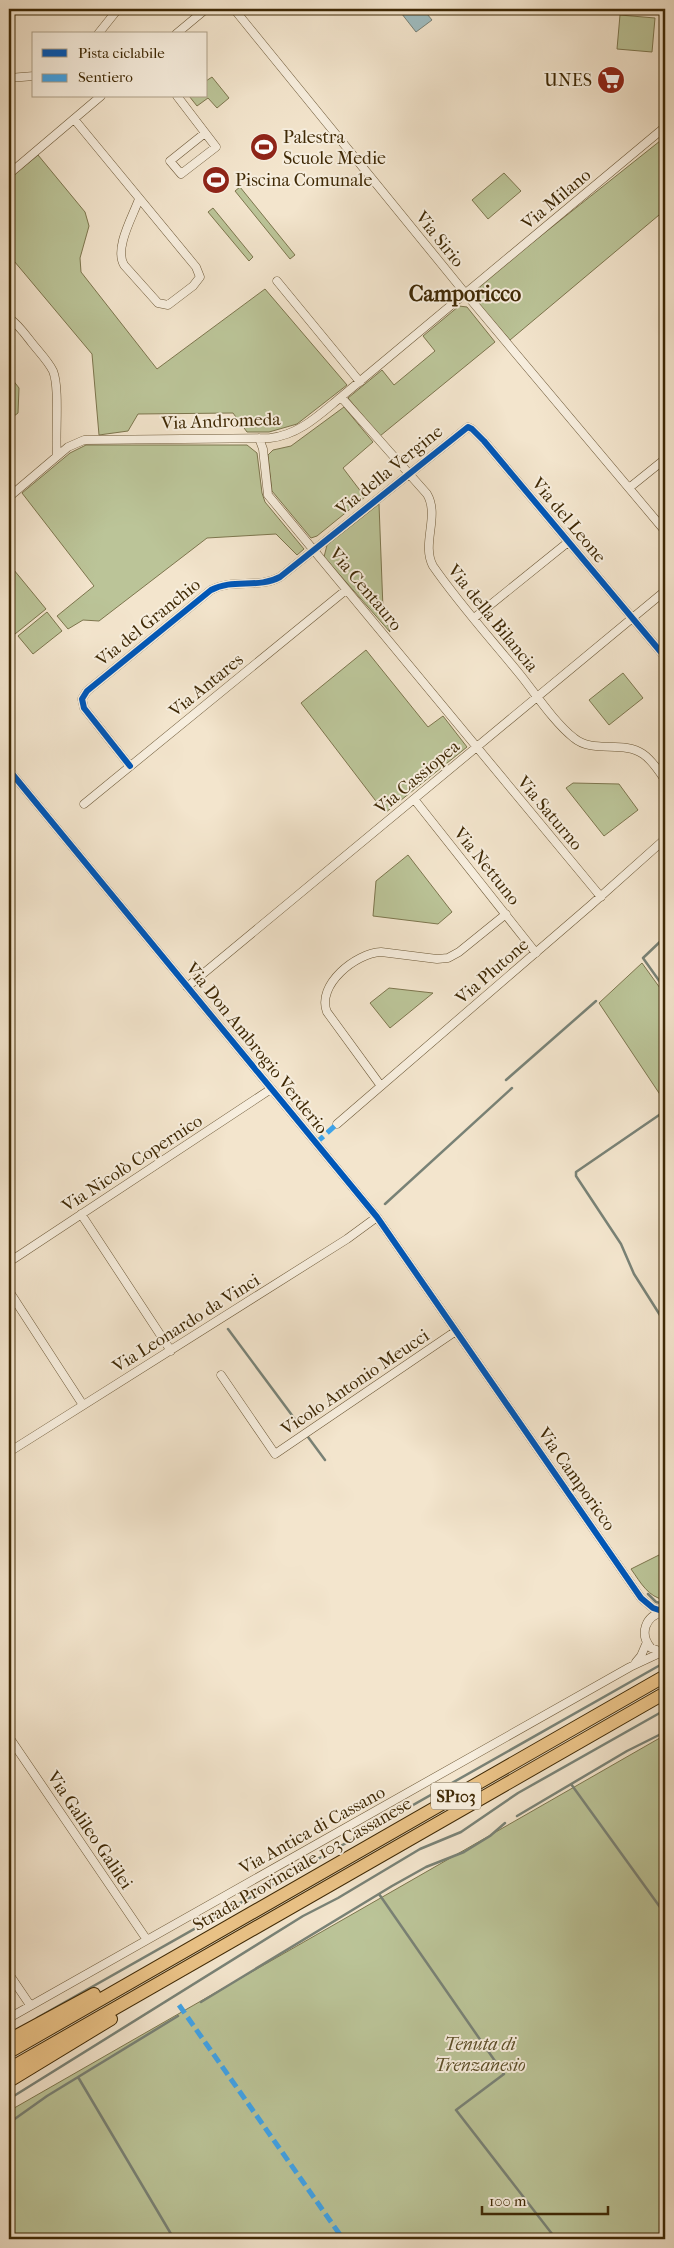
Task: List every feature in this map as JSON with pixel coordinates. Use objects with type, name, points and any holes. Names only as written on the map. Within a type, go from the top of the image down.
[{"type":"highway","name":"Strada Provinciale 103 Cassanese","points":[[9,2052],[665,1676]]},
{"type":"highway","name":"Strada Provinciale 103 Cassanese","points":[[9,2069],[665,1693]]},
{"type":"highway","name":"SP103","points":[[9,2040],[191,1941],[248,1915]]},
{"type":"highway","name":"SP103","points":[[9,2082],[166,1986],[276,1915]]},
{"type":"street","points":[[100,32],[118,9]]},
{"type":"street","points":[[178,32],[206,9]]},
{"type":"street","name":"Via Sirio","points":[[234,9],[466,294],[665,530]]},
{"type":"street","points":[[9,78],[32,76]]},
{"type":"street","points":[[9,174],[99,98]]},
{"type":"street","points":[[179,98],[216,147],[181,174],[170,160],[205,133]]},
{"type":"street","points":[[74,119],[140,199],[200,274],[199,280],[194,286],[168,305],[162,306],[124,265],[120,257],[121,245],[140,199]]},
{"type":"street","name":"Via Milano","points":[[466,294],[665,127]]},
{"type":"street","points":[[278,281],[360,382]]},
{"type":"street","name":"Via Andromeda","points":[[9,497],[70,445],[88,439],[259,438],[280,437],[297,430],[360,382],[466,294]]},
{"type":"street","points":[[9,318],[19,327],[54,373],[57,456]]},
{"type":"street","name":"Via della Bilancia","points":[[341,397],[427,494],[431,504],[429,554],[431,563],[538,697],[576,740],[590,745],[627,748],[638,751],[648,758],[665,780]]},
{"type":"street","name":"Via della Vergine","points":[[314,551],[465,428],[472,429],[484,441]]},
{"type":"street","name":"Via Centauro","points":[[259,438],[264,450],[268,495],[477,747]]},
{"type":"street","name":"Via del Leone","points":[[484,441],[665,658]]},
{"type":"street","points":[[629,488],[665,459]]},
{"type":"street","points":[[474,618],[568,543]]},
{"type":"street","name":"Via del Granchio","points":[[130,766],[85,710],[82,702],[85,693],[212,590],[227,584],[270,582],[280,577],[314,551]]},
{"type":"street","name":"Via Antares","points":[[84,804],[346,590]]},
{"type":"street","name":"Via Cassiopea","points":[[187,987],[665,591]]},
{"type":"street","name":"Via Saturno","points":[[477,747],[601,897]]},
{"type":"street","name":"Via Don Ambrogio Verderio","points":[[9,770],[377,1217],[472,1354]]},
{"type":"street","name":"Via Nettuno","points":[[414,799],[536,952]]},
{"type":"street","name":"Via Plutone","points":[[337,1124],[601,897],[665,839]]},
{"type":"street","points":[[381,1086],[327,1012],[325,1001],[329,984],[361,958],[372,952],[437,959],[454,955],[506,914]]},
{"type":"street","name":"Via Nicolò Copernico","points":[[9,1262],[271,1089]]},
{"type":"street","points":[[81,1214],[171,1351]]},
{"type":"street","name":"Via Leonardo da Vinci","points":[[9,1452],[347,1239],[377,1217]]},
{"type":"street","points":[[9,1291],[83,1406]]},
{"type":"street","name":"Vicolo Antonio Meucci","points":[[221,1375],[275,1454],[456,1331]]},
{"type":"street","name":"Via Camporicco","points":[[472,1354],[641,1598],[653,1608],[665,1612]]},
{"type":"street","points":[[641,1598],[646,1610],[644,1635],[652,1649],[662,1653]]},
{"type":"street","points":[[646,1623],[654,1615],[665,1612]]},
{"type":"street","points":[[630,1666],[641,1656],[647,1642]]},
{"type":"street","name":"Via Antica di Cassano","points":[[9,2018],[630,1666],[662,1653]]},
{"type":"street","name":"Via Galileo Galilei","points":[[9,1740],[147,1940]]},
{"type":"street","points":[[9,1974],[30,2005]]},
{"type":"green space","points":[[620,15],[655,18],[652,52],[617,49]]},
{"type":"green space","points":[[212,77],[229,98],[217,108],[208,98],[208,80]]},
{"type":"green space","points":[[191,98],[208,98],[197,106]]},
{"type":"green space","points":[[665,137],[665,210],[510,340],[469,293]]},
{"type":"green space","points":[[38,155],[85,212],[89,226],[80,258],[81,272],[157,369],[265,289],[347,385],[297,424],[269,432],[247,432],[233,413],[138,414],[128,431],[99,435],[92,354],[9,255],[9,179]]},
{"type":"green space","points":[[504,173],[521,191],[488,219],[472,200]]},
{"type":"green space","points":[[240,187],[295,255],[290,259],[235,191]]},
{"type":"green space","points":[[213,208],[253,257],[249,261],[208,212]]},
{"type":"green space","points":[[459,306],[467,307],[495,342],[380,436],[348,398],[382,370],[394,385],[435,351],[423,336]]},
{"type":"green space","points":[[9,375],[19,388],[18,413],[9,420]]},
{"type":"green space","points":[[344,407],[373,442],[343,468],[365,497],[317,536],[311,538],[272,491],[268,455],[273,450],[291,446]]},
{"type":"green space","points":[[86,445],[247,445],[257,453],[262,493],[265,502],[304,549],[297,555],[276,534],[207,538],[99,621],[83,620],[68,629],[57,616],[94,586],[22,493],[70,453]]},
{"type":"green space","points":[[379,504],[383,609],[390,632],[324,557],[327,545]]},
{"type":"green space","points":[[9,564],[46,609],[15,634],[9,626]]},
{"type":"green space","points":[[47,612],[62,631],[33,654],[18,636]]},
{"type":"green space","points":[[366,650],[428,727],[443,716],[467,747],[385,813],[301,703]]},
{"type":"green space","points":[[623,673],[643,698],[609,725],[589,700]]},
{"type":"green space","points":[[573,783],[619,784],[638,810],[604,836],[566,788]]},
{"type":"green space","points":[[408,855],[452,912],[438,924],[373,916],[376,881]]},
{"type":"green space","points":[[642,963],[665,995],[665,1102],[599,1003]]},
{"type":"green space","points":[[389,988],[433,993],[390,1028],[370,1003]]},
{"type":"green space","points":[[665,1552],[665,1600],[649,1593],[631,1569]]},
{"type":"green space","name":"Tenuta di Trenzanesio","points":[[665,1735],[665,2239],[9,2239],[9,2111]]},
{"type":"water","points":[[398,9],[423,9],[432,20],[416,32]]},
{"type":"waterway","points":[[665,937],[643,958],[665,989]]},
{"type":"waterway","points":[[506,1080],[596,1001]]},
{"type":"waterway","points":[[385,1204],[512,1088]]},
{"type":"waterway","points":[[665,1111],[576,1172],[576,1176],[621,1244],[634,1274],[665,1323]]},
{"type":"waterway","points":[[228,1329],[300,1426]]},
{"type":"waterway","points":[[308,1437],[325,1460]]},
{"type":"waterway","points":[[648,1594],[656,1602],[665,1604]]},
{"type":"waterway","points":[[37,2018],[662,1664]]},
{"type":"waterway","points":[[9,2099],[303,1916],[338,1898],[420,1849],[461,1832],[518,1793],[665,1710]]},
{"type":"waterway","points":[[517,1816],[627,1751],[665,1732]]},
{"type":"waterway","points":[[571,1784],[665,1914]]},
{"type":"waterway","points":[[201,2002],[392,1886],[426,1867],[464,1852],[490,1836],[505,1823]]},
{"type":"waterway","points":[[379,1894],[504,2074],[456,2110],[556,2239]]},
{"type":"waterway","points":[[9,2123],[47,2096],[178,2016]]},
{"type":"waterway","points":[[78,2077],[174,2239]]},
{"type":"marked path","points":[[316,1143],[337,1124]]},
{"type":"marked path","points":[[179,2005],[343,2239]]},
{"type":"cycle path","points":[[130,766],[84,708],[82,699],[87,691],[211,590],[219,586],[272,581],[280,577],[468,427],[484,441],[665,657]]},
{"type":"cycle path","points":[[9,770],[377,1217],[641,1598],[653,1608],[665,1612]]},
{"type":"place","name":"UNES","points":[[611,80]]},
{"type":"place","name":"Palestra Scuole Medie","points":[[264,147]]},
{"type":"place","name":"Piscina Comunale","points":[[216,180]]},
{"type":"district","name":"Camporicco","points":[[465,293]]}]
